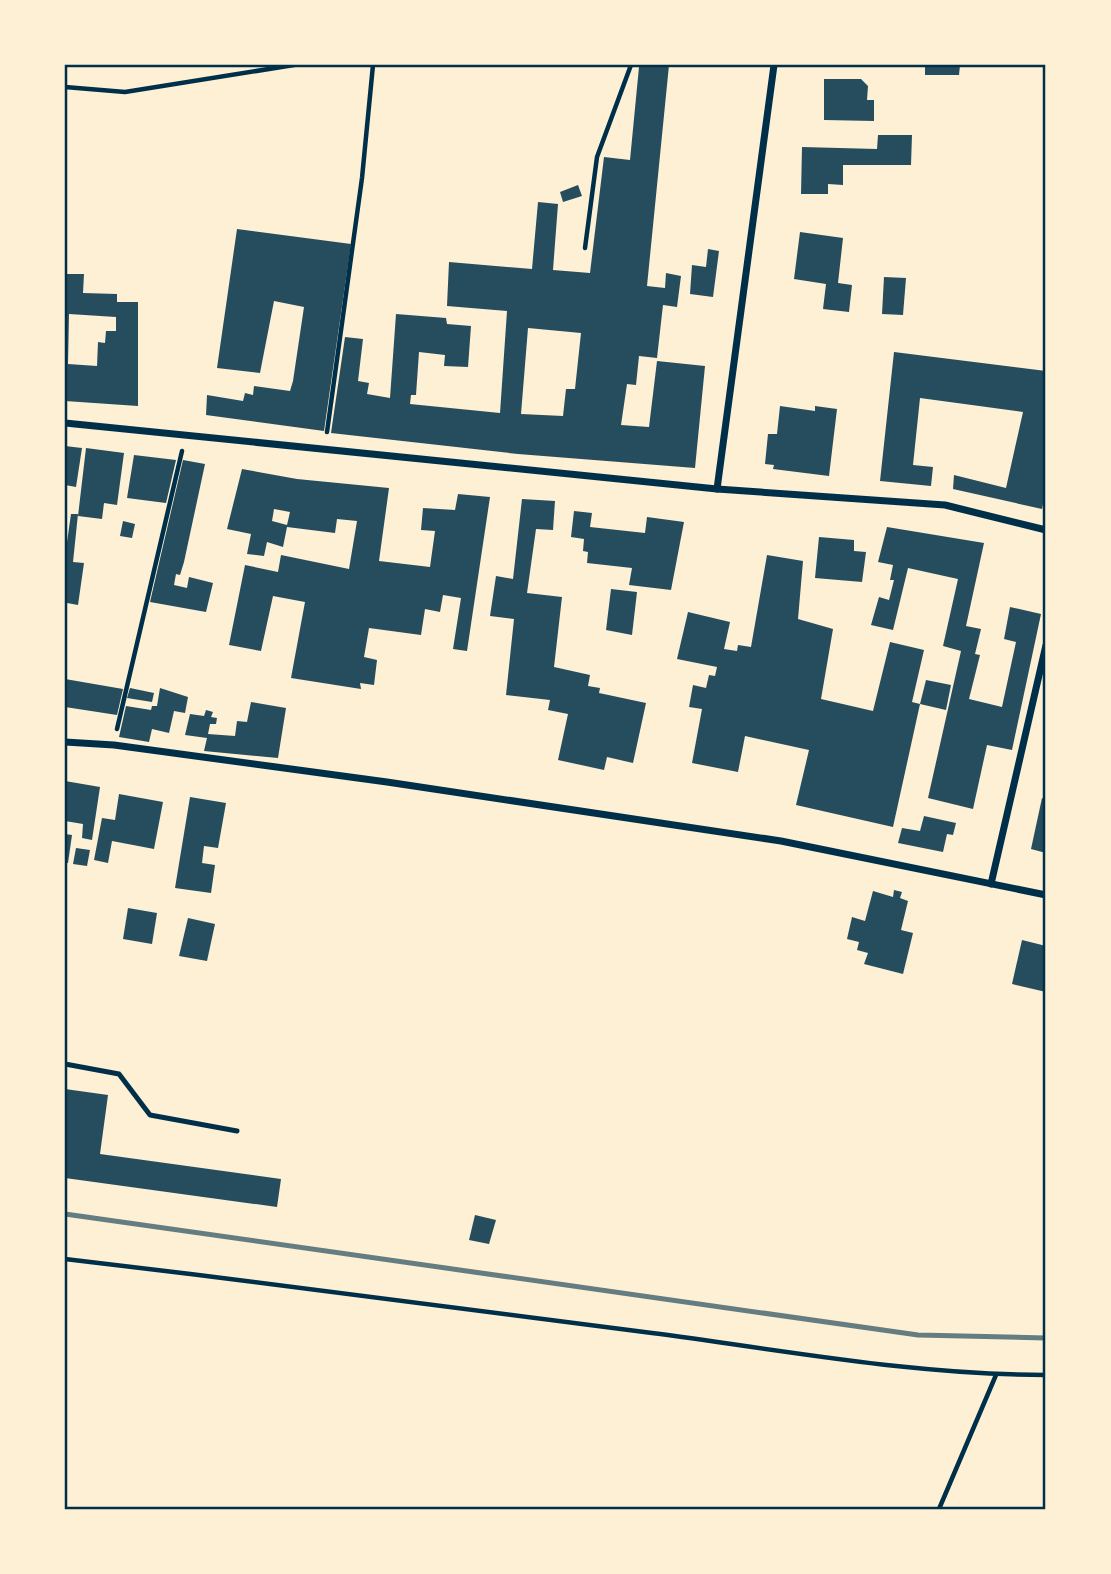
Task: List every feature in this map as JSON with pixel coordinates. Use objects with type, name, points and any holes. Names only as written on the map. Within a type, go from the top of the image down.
[{"type":"street","points":[[717,489],[774,65]]},
{"type":"street","points":[[65,423],[717,489],[945,505],[1046,530]]},
{"type":"street","points":[[991,884],[1046,645]]},
{"type":"street","points":[[65,742],[114,745],[781,841],[1046,895]]},
{"type":"lane","points":[[65,1064],[119,1074],[150,1115],[237,1131]]},
{"type":"path","points":[[65,87],[125,92],[294,65]]},
{"type":"path","points":[[324,451],[362,178],[373,65]]},
{"type":"path","points":[[585,248],[597,157],[631,65]]},
{"type":"path","points":[[114,745],[185,436]]},
{"type":"path","points":[[65,1259],[356,1293],[891,1365],[996,1375],[1046,1374]]},
{"type":"path","points":[[939,1509],[996,1375]]},
{"type":"building","points":[[669,65],[647,286],[665,288],[666,273],[681,276],[677,307],[663,305],[657,358],[639,356],[636,385],[627,384],[621,425],[649,427],[657,361],[705,366],[695,468],[518,454],[331,433],[345,337],[363,339],[358,381],[369,383],[367,394],[390,398],[396,314],[446,318],[447,324],[471,326],[468,367],[444,366],[445,355],[419,352],[416,395],[411,395],[410,404],[500,413],[507,311],[447,306],[449,262],[532,269],[538,202],[558,204],[553,270],[590,273],[604,157],[630,160],[639,67]],"holes":[[[528,328],[581,333],[575,389],[566,389],[563,416],[521,414]]]},
{"type":"building","points":[[925,65],[960,65],[959,75],[925,75]]},
{"type":"building","points":[[824,79],[861,79],[868,86],[867,100],[874,100],[874,121],[824,120]]},
{"type":"building","points":[[878,135],[912,135],[911,165],[843,165],[843,185],[828,184],[828,194],[801,194],[802,147],[877,149]]},
{"type":"building","points":[[578,185],[582,196],[563,202],[560,192]]},
{"type":"building","points":[[237,229],[351,244],[324,431],[206,415],[207,395],[243,401],[245,393],[253,395],[254,386],[290,391],[293,381],[304,307],[274,301],[260,373],[217,368]]},
{"type":"building","points":[[800,232],[843,238],[838,283],[852,285],[849,312],[823,309],[826,284],[794,279]]},
{"type":"building","points":[[708,249],[719,251],[713,297],[690,294],[692,265],[706,267]]},
{"type":"building","points":[[65,274],[84,274],[83,293],[117,294],[117,302],[138,302],[138,406],[65,401]],"holes":[[[69,314],[116,317],[116,331],[106,331],[105,343],[98,342],[97,366],[68,364]]]},
{"type":"building","points":[[884,277],[906,278],[903,315],[882,314]]},
{"type":"building","points":[[894,352],[1046,371],[1046,490],[1042,509],[953,489],[954,475],[1006,488],[1023,412],[920,398],[913,465],[933,467],[931,486],[880,481]]},
{"type":"building","points":[[780,406],[815,411],[815,406],[837,409],[829,476],[773,469],[774,465],[765,464],[768,434],[777,434]]},
{"type":"building","points":[[65,446],[82,448],[76,487],[65,485]]},
{"type":"building","points":[[86,448],[124,453],[117,505],[104,503],[102,519],[78,516]]},
{"type":"building","points":[[134,455],[176,460],[166,503],[127,498]]},
{"type":"building","points":[[183,460],[205,464],[184,562],[180,575],[176,574],[174,585],[187,588],[189,577],[213,583],[206,612],[150,602]]},
{"type":"building","points":[[242,469],[297,479],[389,488],[379,561],[430,567],[435,531],[421,530],[423,508],[455,510],[458,494],[490,497],[467,651],[453,649],[461,598],[443,595],[440,612],[425,609],[421,635],[369,628],[364,657],[377,660],[374,685],[360,683],[361,689],[291,678],[305,602],[273,596],[261,651],[229,645],[245,565],[278,572],[281,555],[349,569],[357,521],[337,519],[335,533],[287,527],[283,547],[267,542],[264,556],[247,554],[251,534],[227,529]],"holes":[[[274,509],[290,512],[287,525],[272,521]]]},
{"type":"building","points":[[522,499],[555,501],[553,530],[536,529],[527,593],[562,597],[554,667],[590,675],[588,686],[600,688],[599,693],[646,703],[633,763],[607,757],[604,770],[558,760],[568,714],[548,710],[550,700],[506,695],[514,619],[490,616],[496,576],[513,579]]},
{"type":"building","points":[[574,511],[592,513],[590,527],[645,533],[647,517],[684,522],[671,590],[629,585],[632,568],[587,563],[588,552],[583,551],[584,539],[571,537]]},
{"type":"building","points":[[71,514],[78,514],[73,562],[84,563],[78,605],[67,603],[66,609],[65,541],[67,542]]},
{"type":"building","points":[[123,521],[135,524],[132,538],[120,536]]},
{"type":"building","points":[[887,527],[984,543],[966,626],[981,629],[975,654],[980,655],[969,699],[1002,707],[1016,642],[1004,639],[1010,607],[1041,614],[1012,750],[987,745],[973,809],[928,798],[961,651],[943,646],[958,579],[908,568],[893,630],[871,625],[879,597],[889,600],[894,580],[890,580],[893,565],[878,562]]},
{"type":"building","points":[[819,537],[854,540],[854,551],[866,552],[862,582],[815,578]]},
{"type":"building","points":[[767,555],[803,561],[798,619],[833,629],[821,699],[873,711],[890,642],[924,650],[912,702],[920,704],[893,827],[796,805],[809,750],[745,736],[738,772],[692,763],[702,709],[689,707],[693,685],[706,688],[709,675],[715,676],[717,667],[677,659],[688,612],[730,622],[724,649],[737,651],[738,645],[751,647]]},
{"type":"building","points":[[611,589],[637,592],[632,635],[606,630]]},
{"type":"building","points":[[65,679],[123,689],[117,715],[65,707]]},
{"type":"building","points":[[926,680],[951,685],[946,710],[920,704]]},
{"type":"building","points":[[130,688],[154,693],[152,702],[127,698]]},
{"type":"building","points":[[160,688],[188,697],[185,713],[174,711],[169,733],[152,729],[149,742],[119,737],[126,706],[151,710],[152,706],[157,706]]},
{"type":"building","points":[[251,702],[286,708],[278,758],[204,751],[207,738],[185,735],[190,714],[204,716],[206,710],[213,712],[211,717],[217,718],[216,724],[210,724],[208,734],[235,736],[237,721],[247,722]]},
{"type":"building","points":[[65,781],[100,787],[92,840],[82,838],[83,824],[65,821]]},
{"type":"building","points":[[119,794],[163,802],[154,849],[112,841],[108,863],[94,860],[102,818],[115,820]]},
{"type":"building","points":[[190,797],[226,803],[218,848],[204,846],[202,863],[215,865],[211,893],[175,888]]},
{"type":"building","points":[[1042,798],[1046,799],[1046,853],[1031,849]]},
{"type":"building","points":[[924,816],[956,823],[953,835],[947,834],[943,852],[898,843],[902,828],[920,831]]},
{"type":"building","points":[[65,834],[72,835],[68,863],[65,863]]},
{"type":"building","points":[[76,848],[90,850],[87,866],[73,864]]},
{"type":"building","points":[[894,890],[902,892],[900,898],[908,901],[901,930],[913,933],[903,974],[864,964],[868,953],[857,950],[859,942],[847,939],[852,917],[865,921],[873,891],[893,897]]},
{"type":"building","points":[[128,908],[157,913],[152,944],[123,939]]},
{"type":"building","points":[[188,918],[215,924],[207,961],[179,956]]},
{"type":"building","points":[[1022,940],[1046,946],[1046,992],[1012,984]]},
{"type":"building","points":[[65,1089],[108,1095],[100,1154],[281,1179],[277,1207],[65,1178]]},
{"type":"building","points":[[475,1215],[496,1220],[489,1244],[469,1240]]},
{"type":"railway","points":[[65,1214],[918,1335],[1046,1338]]}]
